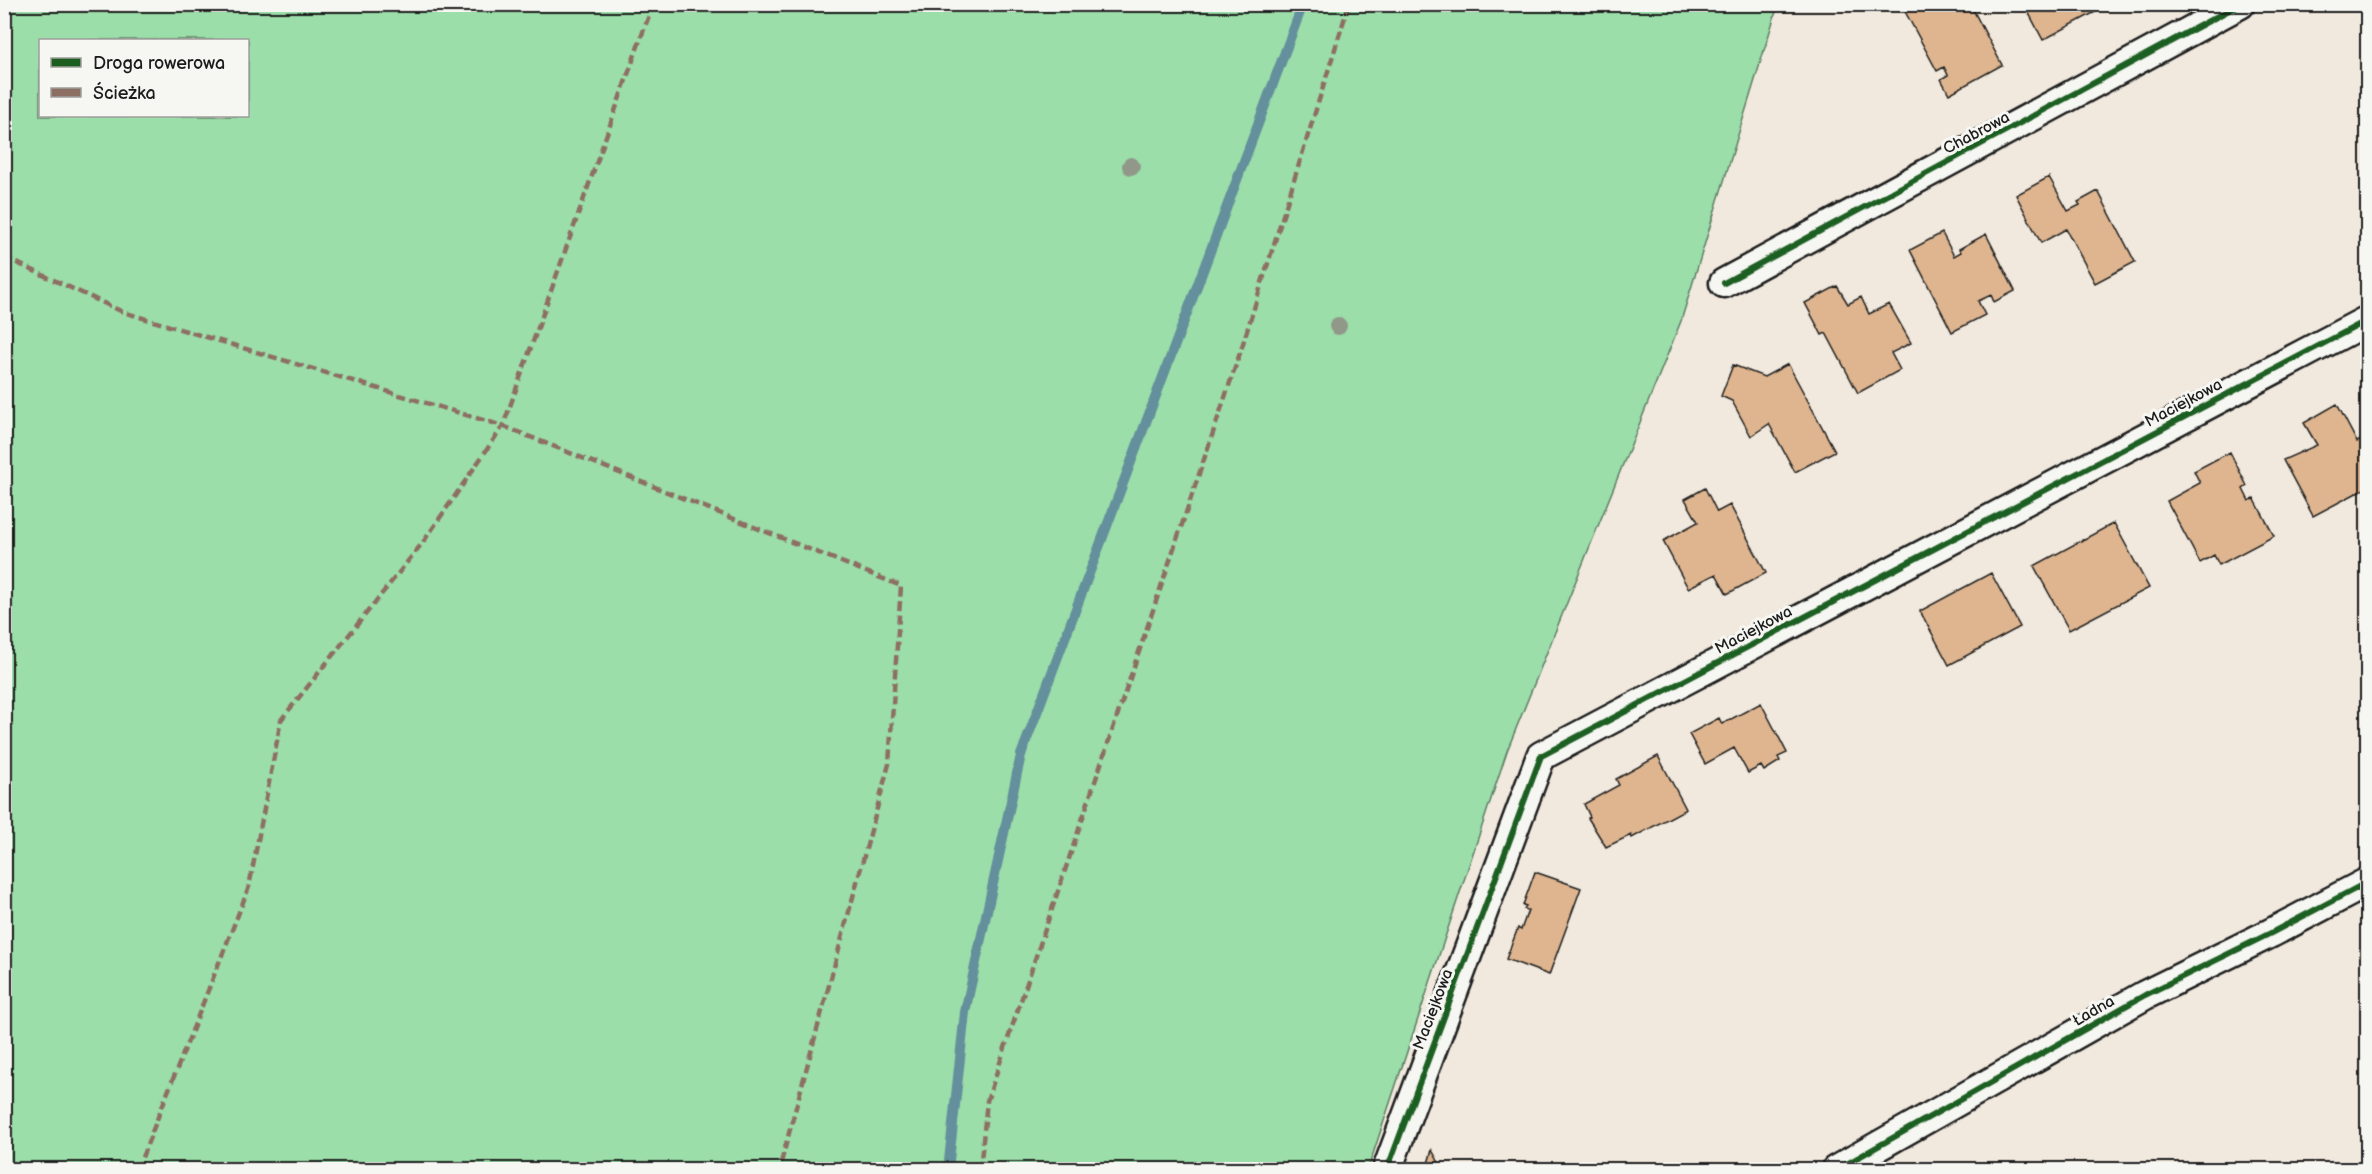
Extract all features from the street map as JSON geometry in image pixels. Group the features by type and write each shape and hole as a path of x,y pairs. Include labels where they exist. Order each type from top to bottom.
{"street":[{"name":"Chabrowa","path":"1724,283 2240,4"},
{"name":"Maciejkowa","path":"1387,1170 1541,756 2367,320"},
{"name":"Ładna","path":"1836,1170 2145,995 2271,933 2367,882"}],"green space":[{"path":"5,4 1778,5 1681,321 1507,751 1368,1169 5,1169"}],"building":[{"path":"1901,4 1970,4 2002,65 1949,94 1941,79 1948,75 1944,67 1937,71"},
{"path":"2024,4 2098,4 2101,9 2043,40"},
{"path":"2049,177 2068,211 2080,205 2078,202 2098,191 2135,262 2095,283 2066,229 2041,243 2016,195"},
{"path":"1942,233 1954,256 1961,252 1959,249 1986,234 2015,291 1994,302 1991,295 1978,301 1985,315 1952,332 1910,250"},
{"path":"1837,286 1848,304 1861,297 1869,314 1889,304 1911,343 1891,353 1900,370 1858,393 1826,333 1822,335 1805,303"},
{"path":"1788,364 1835,451 1795,472 1769,424 1751,436 1732,401 1721,396 1733,365 1764,377"},
{"path":"2337,404 2357,442 2368,437 2368,487 2313,516 2283,460 2317,445 2304,423"},
{"path":"2230,452 2247,486 2243,489 2249,501 2254,498 2274,536 2219,565 2214,555 2200,563 2167,501 2200,483 2194,471"},
{"path":"1705,488 1717,512 1730,505 1766,573 1727,594 1716,574 1688,588 1663,541 1698,522 1685,499"},
{"path":"2114,523 2149,588 2069,630 2034,566"},
{"path":"1991,573 2020,627 1949,665 1920,611"},
{"path":"1761,703 1787,753 1778,757 1780,761 1764,771 1761,766 1748,773 1734,748 1705,764 1689,734 1719,718 1722,724"},
{"path":"1658,756 1686,809 1632,838 1631,835 1606,847 1588,818 1590,817 1584,804 1619,785 1616,779"},
{"path":"1535,872 1581,888 1549,975 1506,959 1518,928 1521,930 1528,910 1524,909 1526,906 1523,905"},
{"path":"1432,1150 1443,1170 1426,1170"}],"waterway":[{"path":"948,1170 965,1012 1021,755 1303,4"}],"marked path":[{"path":"137,1170 249,887 281,720 424,541 503,426 653,4"},
{"path":"980,1170 987,1101 1240,353 1349,4"},
{"path":"4,257 123,312 503,426 901,586 889,764 779,1170"}],"cycle path":[{"path":"1724,283 2240,4"},
{"path":"1387,1170 1541,756 2368,320"},
{"path":"1836,1170 2145,995 2368,882"}]}
